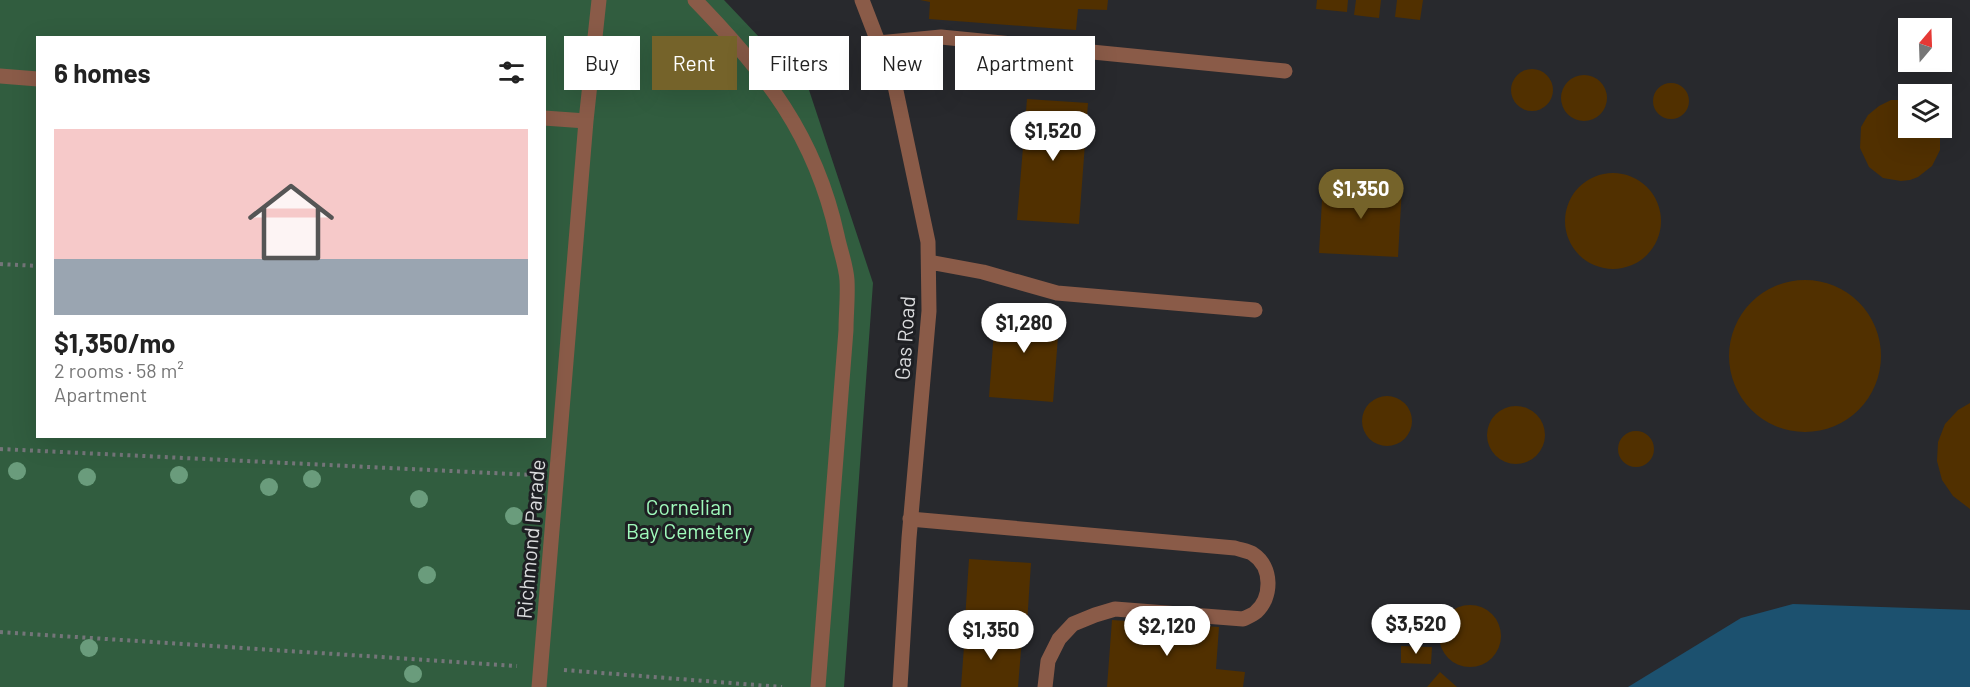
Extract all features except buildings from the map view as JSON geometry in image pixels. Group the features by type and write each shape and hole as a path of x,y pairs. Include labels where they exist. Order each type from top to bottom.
{"lane":[{"name":"Richmond Parade","path":"539,687 586,121 599,0"},
{"path":"695,0 733,39 780,98 809,148 832,212 847,278 846,330 818,687"},
{"name":"Gas Road","path":"862,0 875,36"},
{"path":"943,37 1285,70"},
{"path":"0,76 36,78"},
{"name":"Gas Road","path":"897,90 928,242 929,262 929,311 910,519 900,687"},
{"path":"546,118 586,121"},
{"path":"929,262 983,272 1057,292 1255,310"},
{"path":"910,519 1235,548 1254,554 1263,565 1268,576 1268,588 1264,601 1255,613 1243,619 1115,609 1073,624 1059,639 1048,661 1045,687"}],"path":[{"path":"0,264 36,266"},
{"path":"0,449 556,476"},
{"path":"0,632 540,668 782,687"}],"green space":[{"name":"Cornelian Bay Cemetery","path":"0,0 724,0 758,36 749,36 749,90 809,90 873,283 844,687 0,687"}],"water":[{"path":"1793,604 1970,610 1970,687 1628,687 1741,618"}]}
